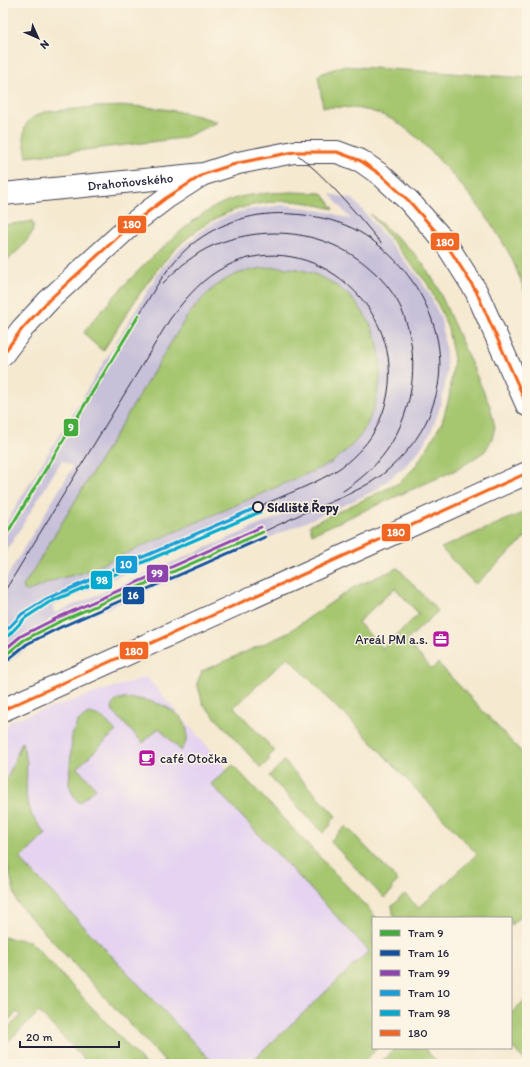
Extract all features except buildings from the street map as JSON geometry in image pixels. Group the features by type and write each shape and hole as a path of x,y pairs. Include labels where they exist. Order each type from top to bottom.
{"street":[{"name":"Drahoňovského","path":"3,194 204,174 238,163 294,152 337,152 361,162 381,175 409,201 445,242 476,291 527,406"},
{"path":"3,354 22,329 49,300 127,230 166,198 204,174"},
{"path":"3,710 527,473"}],"shaded area":[{"path":"330,194 353,199 421,280 441,319 447,372 444,390 439,411 431,432 419,451 404,467 376,490 63,628 30,646 3,665 3,583 73,467 62,460 3,557 3,527 161,269 174,254 205,228 225,217 246,210 283,205 332,213 351,220","holes":["366,315 375,335 380,352 382,371 376,403 362,434 331,463 82,573 58,579 27,592","298,501 301,507 55,613 52,606 270,509"]},
{"path":"146,677 368,928 372,959 338,1064 180,1064 40,914 3,823 3,731 12,720"}],"green space":[{"path":"342,66 527,78 527,296 509,254 499,236 475,201 438,159 417,138 395,121 371,111 357,108 323,107 318,75"},
{"path":"132,106 175,111 218,122 183,138 27,157 24,142 24,130 30,120 44,112 95,107"},
{"path":"291,192 322,193 334,209 296,201 283,201 253,205 226,213 203,226 182,242 164,262 132,305 103,351 89,339 84,332 145,264 198,217 224,202 240,197"},
{"path":"370,214 409,248 421,261 436,284 490,406 495,427 492,439 485,451 458,469 312,534 310,525 399,483 414,468 428,447 442,422 449,398 454,359 448,329 442,313 427,283"},
{"path":"32,222 32,233 24,245 3,265 3,225"},
{"path":"276,267 298,269 318,276 336,286 351,298 364,314 373,331 379,350 381,370 374,407 365,428 359,437 348,449 331,463 82,573 58,579 26,592 23,587 186,318 214,287 224,280 246,271"},
{"path":"527,511 527,536 477,583 474,583 441,548"},
{"path":"398,568 438,611 406,641 432,669 438,663 527,758 527,910 512,924 512,917 394,917 392,906 405,894 419,908 477,854 346,715 341,712 288,657 234,707 275,751 268,757 270,759 261,768 203,704 197,683 202,671 284,635 354,587","holes":["395,588 419,614 382,648 358,622"]},
{"path":"118,699 145,700 171,709 178,715 187,728 186,743 181,751 159,728 143,743 113,712 112,705"},
{"path":"90,713 102,717 116,731 77,768 96,788 79,803 73,795 69,784 72,735 78,721"},
{"path":"22,742 27,762 26,796 32,816 46,834 20,859 214,1064 167,1064 17,903 3,847 3,788"},
{"path":"284,761 336,816 330,823 331,825 323,833 269,776"},
{"path":"233,765 376,917 372,917 372,1049 377,1049 361,1064 249,1064 369,951 211,784"},
{"path":"346,826 398,881 391,888 393,890 384,898 330,841"},
{"path":"3,937 30,941 145,1064 89,1064 39,1012 3,1046 3,1033 21,1016 17,1012 10,1019 3,1012"},
{"path":"527,998 527,1063 512,1047 512,1012"},
{"path":"395,1049 425,1049 439,1064 379,1064"}],"tram line":[{"path":"294,152 318,173 351,207 381,243"},
{"path":"139,315 168,269 183,252 202,237 214,230 226,224 251,216 265,214 292,214 332,221 354,229 376,243 395,261 412,281 425,304 435,328 439,354 439,380 430,414 416,440 382,475 362,488 308,512"},
{"path":"163,283 187,261 214,245 235,238 256,234 277,233 298,235 339,247 357,258 386,284 401,308 411,344 413,362 409,399 404,417 387,450 367,473 343,491"},
{"path":"3,594 170,319 180,306 197,288 216,272 249,258 283,256 314,264 343,280 366,304 382,333 389,367 386,402 380,420 371,437 363,447 340,468 322,479 258,507"},
{"name":"9","path":"3,540 139,315"},
{"name":"10","path":"3,634 22,614 46,599 258,507"},
{"path":"263,532 312,509"},
{"name":"98","path":"7,637 25,618 48,603 260,512"},
{"name":"99","path":"3,651 21,636 57,618 261,527"},
{"name":"9","path":"3,657 24,640 59,622 263,532"},
{"name":"16","path":"6,661 27,644 61,627 265,537"}],"transit line":[{"name":"180","path":"3,354 22,329 49,300 132,224 166,198 204,174 238,163 294,152 337,152 361,161 381,175 409,201 445,242 476,291 527,405"},
{"name":"180","path":"3,710 527,473"}],"place":[{"name":"Sídliště Řepy","path":"258,507"},
{"name":"Areál PM a.s.","path":"441,639"},
{"name":"café Otočka","path":"147,758"}]}
